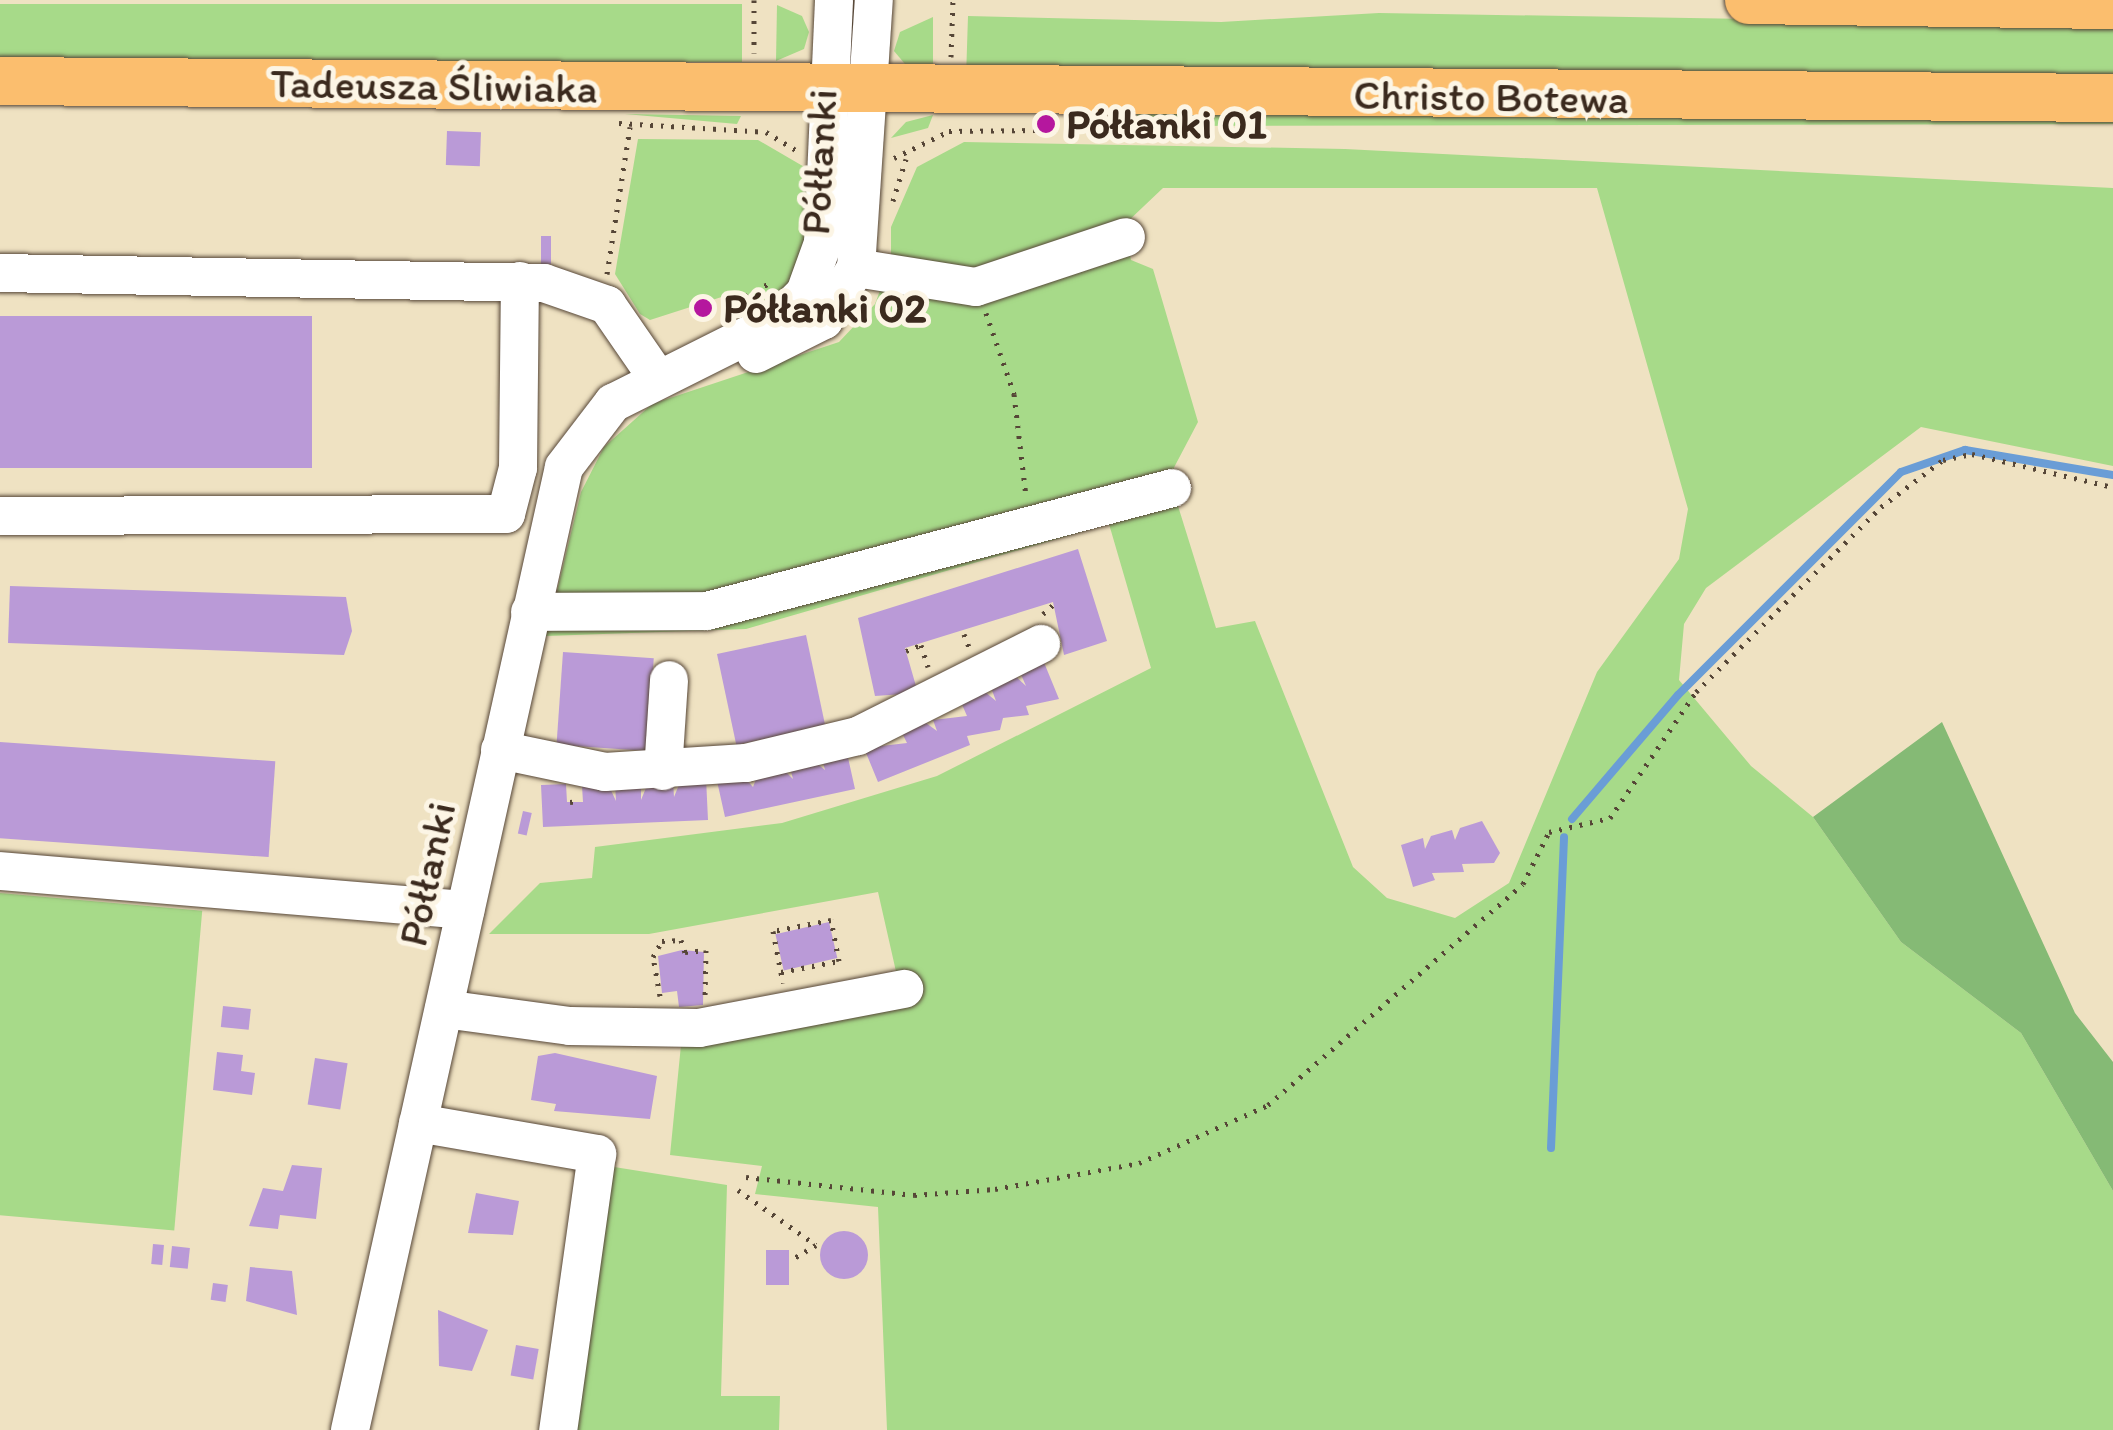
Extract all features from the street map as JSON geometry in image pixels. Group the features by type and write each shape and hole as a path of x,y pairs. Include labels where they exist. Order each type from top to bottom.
{"main road":[{"path":"1749,0 2094,3"},
{"name":"Tadeusza Śliwiaka","path":"0,82 848,90"},
{"name":"Christo Botewa","path":"848,90 2113,98"}],"street":[{"name":"Półłanki","path":"656,376 808,332 836,308 856,268 848,90 834,0"},
{"name":"Półłanki","path":"350,1430 530,612 573,449 597,417 656,376 777,321 806,293 823,243 848,90 874,0"},
{"path":"856,268 976,287 1126,236"},
{"path":"0,273 520,282 601,301 656,376"},
{"path":"0,516 506,514 518,468 520,282"},
{"path":"530,612 708,611 1036,520 1172,488"},
{"path":"500,750 605,772 663,771 858,736 1040,644"},
{"path":"663,771 668,680"},
{"path":"0,871 465,910"},
{"path":"444,1009 674,1009 790,1015 904,990"},
{"path":"418,1123 597,1154 558,1430"}],"path":[{"path":"754,0 754,62"},
{"path":"950,78 952,0"},
{"path":"608,272 630,127 766,132 811,157"},
{"path":"886,158 906,158 949,131 1199,128"},
{"path":"892,204 906,158"},
{"path":"976,287 1014,394 1020,482 1036,520"},
{"path":"746,1177 914,1196 994,1189 1139,1164 1268,1105 1524,884 1550,832 1610,818 1696,692 1881,507 1943,460 1972,454 2113,486"},
{"path":"906,651 921,645 930,674"},
{"path":"570,802 580,801"},
{"path":"782,972 839,961 831,920 773,931 790,1015"},
{"path":"680,940 685,952 706,950 706,1007 674,1009 652,957 662,941 680,940"},
{"path":"738,1190 816,1245 793,1259"}],"green space":[{"path":"0,4 742,4 742,62 0,62"},
{"path":"777,5 802,16 809,32 804,49 776,61"},
{"path":"1379,13 2113,25 2113,85 966,78 968,16 1221,22"},
{"path":"933,17 933,77 910,70 894,51 900,32"},
{"path":"1136,112 2113,112 2113,124 1140,126"},
{"path":"625,114 741,116 737,124"},
{"path":"933,115 928,128 891,138 906,122"},
{"path":"638,139 758,140 813,172 802,269 780,293 740,310 734,293 650,320 640,314 615,274"},
{"path":"964,142 1345,149 2113,188 2113,466 1921,427 1706,588 1684,624 1679,680 1751,766 1813,817 1901,942 2021,1033 2113,1191 2113,1430 887,1430 878,1207 755,1194 762,1166 670,1155 682,1035 902,998 878,892 649,934 489,934 540,883 592,878 595,847 782,823 937,776 1151,668 1109,524 746,629 546,636 581,492 604,447 652,404 839,342 875,304 891,261 891,227 917,167","holes":["1163,188 1597,188 1688,509 1679,559 1597,672 1509,883 1455,918 1387,898 1353,867 1255,621 1216,628 1169,477 1198,422 1153,269 1131,260 1124,225"]},
{"path":"1942,722 2075,1013 2113,1062 2113,1191 2021,1033 1901,942 1813,817"},
{"path":"0,893 202,911 174,1230 0,1215"},
{"path":"608,1166 727,1185 721,1396 780,1396 779,1430 566,1430"}],"building":[{"path":"447,131 481,132 480,166 446,165"},
{"path":"541,236 551,236 551,264 541,264"},
{"path":"0,316 312,316 312,468 0,468"},
{"path":"1078,549 1107,641 1064,655 1053,602 905,648 918,693 875,696 858,618"},
{"path":"10,586 346,597 352,631 344,655 8,643"},
{"path":"806,635 825,726 736,745 717,654"},
{"path":"563,652 654,658 647,751 557,745"},
{"path":"1043,660 1059,699 1026,706 1029,715 1003,718 1000,730 967,736 970,745 878,782 864,748 907,743 902,733 926,723 937,731 933,720 967,716 960,700 984,691 996,701 990,685 1014,675 1026,686 1019,670"},
{"path":"0,742 275,761 269,857 0,838"},
{"path":"847,753 855,789 725,817 717,781 743,776 753,787 758,774 783,769 793,779 790,768 815,762 825,770 822,759"},
{"path":"706,778 708,820 543,827 541,785 566,784 567,802 583,802 582,786 608,784 616,801 615,784 641,783 641,800 648,783 673,781 674,797 681,780"},
{"path":"523,811 532,813 527,835 518,833"},
{"path":"1482,821 1500,853 1494,863 1462,864 1464,872 1432,873 1435,880 1413,887 1401,845 1423,838 1425,849 1431,836 1452,830 1455,840 1460,828"},
{"path":"829,922 837,958 784,970 775,934"},
{"path":"682,950 704,952 703,1005 679,1007 677,991 662,993 658,956"},
{"path":"223,1006 251,1009 249,1030 221,1027"},
{"path":"217,1052 243,1055 241,1071 255,1073 252,1095 213,1090"},
{"path":"555,1053 657,1076 650,1119 554,1111 556,1104 531,1100 538,1056"},
{"path":"315,1058 348,1063 340,1110 308,1104"},
{"path":"292,1165 322,1168 316,1219 280,1215 278,1229 249,1226 263,1188 283,1191"},
{"path":"476,1193 519,1201 513,1235 468,1233"},
{"path":"844,1231 861,1238 868,1255 861,1272 844,1279 827,1272 820,1255 827,1238"},
{"path":"153,1244 164,1245 162,1265 151,1264"},
{"path":"172,1246 190,1248 188,1269 170,1267"},
{"path":"766,1250 789,1250 789,1285 766,1285"},
{"path":"250,1267 292,1271 297,1315 246,1301"},
{"path":"213,1283 228,1285 225,1302 211,1300"},
{"path":"438,1310 488,1330 472,1371 439,1366"},
{"path":"516,1345 539,1349 533,1380 511,1376"}],"waterway":[{"path":"1572,819 1678,695 1901,472 1965,450 2113,475"},
{"path":"1551,1148 1564,837"}],"place":[{"name":"Półłanki 01","path":"1046,124"},
{"name":"Półłanki 02","path":"703,308"}]}
